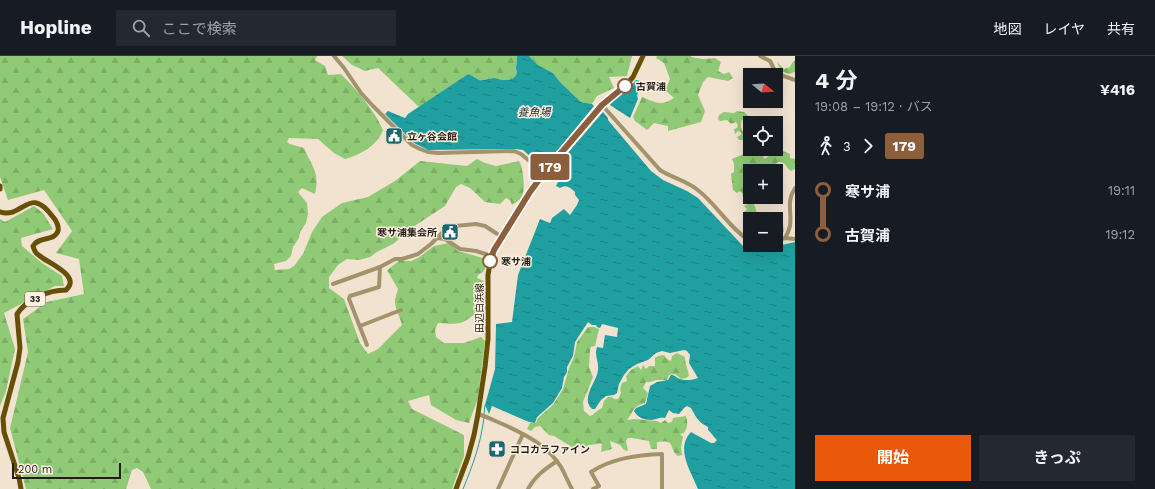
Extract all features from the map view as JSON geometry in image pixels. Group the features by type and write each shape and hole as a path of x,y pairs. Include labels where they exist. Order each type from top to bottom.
{"main road":[{"name":"田辺白浜線","path":"456,489 468,457 480,415 488,339 488,287 492,256 530,192 544,173 602,105 625,86 633,77 643,56"},
{"name":"33","path":"0,212 12,212 32,202 41,203 55,218 58,224 58,229 57,233 50,238 39,240 34,243 33,246 38,255 61,268 65,272 70,282 70,287 66,290 58,290 41,296 21,308 16,314 20,348 18,362 1,429 19,478 21,489"}],"street":[{"path":"334,56 344,68 361,94 412,145 424,151 438,153 514,151 521,154 544,173"},
{"path":"760,56 770,61 776,73 795,80"},
{"path":"602,105 660,170 668,176 697,189 743,235"},
{"path":"795,188 790,196 790,227 785,238 795,239"},
{"path":"332,284 380,267 395,259 402,259 418,254 432,244 444,231 455,226 476,224 485,226 502,237"},
{"path":"437,238 445,239 460,249 476,251 492,256"},
{"path":"367,344 349,299 350,296 379,287 380,267"},
{"path":"360,326 401,310"},
{"path":"480,415 523,434 541,444 557,461 572,489"},
{"path":"498,489 523,434"},
{"path":"592,489 599,486 591,472 597,468 617,460 638,455 662,454 662,489"},
{"path":"528,489 541,472 557,461"}],"green space":[{"path":"0,56 317,56 315,60 325,66 328,75 341,74 365,100 383,130 381,135 368,149 345,159 334,153 318,139 289,138 287,142 290,144 304,148 317,180 315,194 302,188 298,192 307,203 308,214 306,223 293,247 291,256 286,261 274,264 275,270 289,269 294,266 303,254 312,232 322,217 342,203 368,197 395,181 420,161 467,166 477,159 496,166 519,161 523,172 524,190 520,199 514,204 512,205 510,200 506,198 500,204 485,202 470,188 461,184 456,187 445,206 416,225 393,244 370,257 359,260 347,259 338,265 329,277 329,288 344,299 360,343 368,354 378,349 402,325 395,302 398,289 387,270 399,261 411,261 418,258 434,246 449,243 458,251 488,260 484,271 478,275 477,278 484,281 484,298 482,308 462,322 453,324 438,323 435,330 436,337 444,343 464,343 481,337 485,341 478,398 469,423 456,420 431,405 429,395 408,401 412,409 464,435 464,456 452,489 151,489 143,472 137,468 132,470 126,489 26,489 10,428 28,352 23,319 47,302 84,294 79,259 56,253 72,231 44,190 8,200 0,177"},
{"path":"342,56 517,56 517,74 508,80 495,78 479,80 468,74 419,107 378,68 365,71 352,65"},
{"path":"529,56 632,56 627,76 609,77 614,88 597,96 592,104 581,102 560,82 553,73 538,65"},
{"path":"657,56 691,56 703,59 715,58 721,62 718,71 724,74 729,72 733,78 728,81 708,77 703,82 698,95 705,111 701,122 668,131 668,126 654,123 647,130 635,121 633,117 642,97 658,103 669,101 674,98 665,90 670,79 664,63 656,58"},
{"path":"795,60 795,72 789,74 783,72 783,68 790,67"},
{"path":"777,62 783,68 780,68"},
{"path":"737,111 744,112 749,116 743,116 741,124 743,140 739,140 737,137 741,135 741,132 738,131 735,134 734,129 737,128 738,125 736,122 731,124 727,120 720,121 718,119 719,115 724,112 734,113"},
{"path":"783,151 790,154 790,158 795,159 795,169 791,171 784,164 778,162 776,164 743,164 743,194 740,191 737,193 733,190 731,174 734,172 734,163 732,159 743,154 743,156 764,156 765,159 768,156 783,156"},
{"path":"754,204 757,212 744,212 747,209 744,206"},
{"path":"34,206 43,213 53,229 21,238 22,246 42,263 62,276 64,286 55,286 4,313 15,349 6,391 0,406 0,219 5,222"},
{"path":"588,327 599,329 595,346 591,347 590,350 589,367 593,377 583,402 584,411 590,416 602,408 604,401 608,397 618,399 621,393 620,389 622,383 627,381 626,376 631,370 638,366 641,370 643,365 646,369 649,366 655,366 655,358 658,356 664,355 671,361 672,356 677,353 685,357 689,376 681,379 675,374 669,375 667,380 646,382 643,388 648,393 645,403 635,408 627,420 634,419 657,421 661,423 665,420 668,423 672,422 673,418 686,416 686,428 684,433 680,434 683,437 681,447 682,455 678,456 670,443 663,441 657,442 657,449 651,449 649,441 628,438 626,441 627,451 620,445 610,441 612,449 601,452 602,444 589,445 587,448 572,447 554,436 549,435 540,426 535,427 531,431 527,429 530,423 536,423 538,418 553,405 563,389 574,357 577,342"}],"water":[{"name":"養魚場","path":"517,56 529,56 538,65 553,73 560,82 581,102 592,104 594,106 543,168 523,150 428,150 414,143 385,114 388,111 405,118 408,114 468,74 479,80 495,78 502,80 510,79 517,74"},
{"path":"636,80 644,82 637,95 638,99 630,118 610,105 611,100 624,93"},
{"path":"603,112 651,171 663,180 698,198 743,246 743,252 783,252 783,245 795,242 795,489 698,489 688,468 684,453 684,446 686,439 691,432 711,443 714,443 717,440 708,430 708,427 699,421 691,408 687,406 679,414 673,413 669,410 665,418 653,420 643,419 635,413 634,411 636,408 646,404 650,386 657,382 668,380 671,375 684,380 698,378 689,363 690,355 687,351 684,350 670,353 662,351 656,353 648,360 637,364 629,369 624,375 619,384 617,393 606,396 601,400 595,409 592,409 589,405 588,395 598,370 596,353 597,347 603,348 605,335 617,337 618,328 602,324 600,328 588,322 575,342 573,356 567,367 562,388 553,403 537,417 535,423 529,422 492,406 489,414 485,405 495,369 496,324 512,322 518,275 540,219 550,223 552,218 564,209 570,215 579,200 575,195 575,192 570,187 564,186 560,188 556,186 558,182 551,175 560,162"}],"waterway":[{"path":"484,414 485,405"},
{"path":"463,489 476,454 484,417"}],"bus line":[{"name":"179","path":"490,261 494,250 530,192 544,173 602,105 625,86"}],"place":[{"name":"古賀浦","path":"625,86"},
{"name":"立ヶ谷会館","path":"394,136"},
{"name":"寒サ浦集会所","path":"450,232"},
{"name":"寒サ浦","path":"490,261"},
{"name":"ココカラファイン","path":"497,449"}]}
